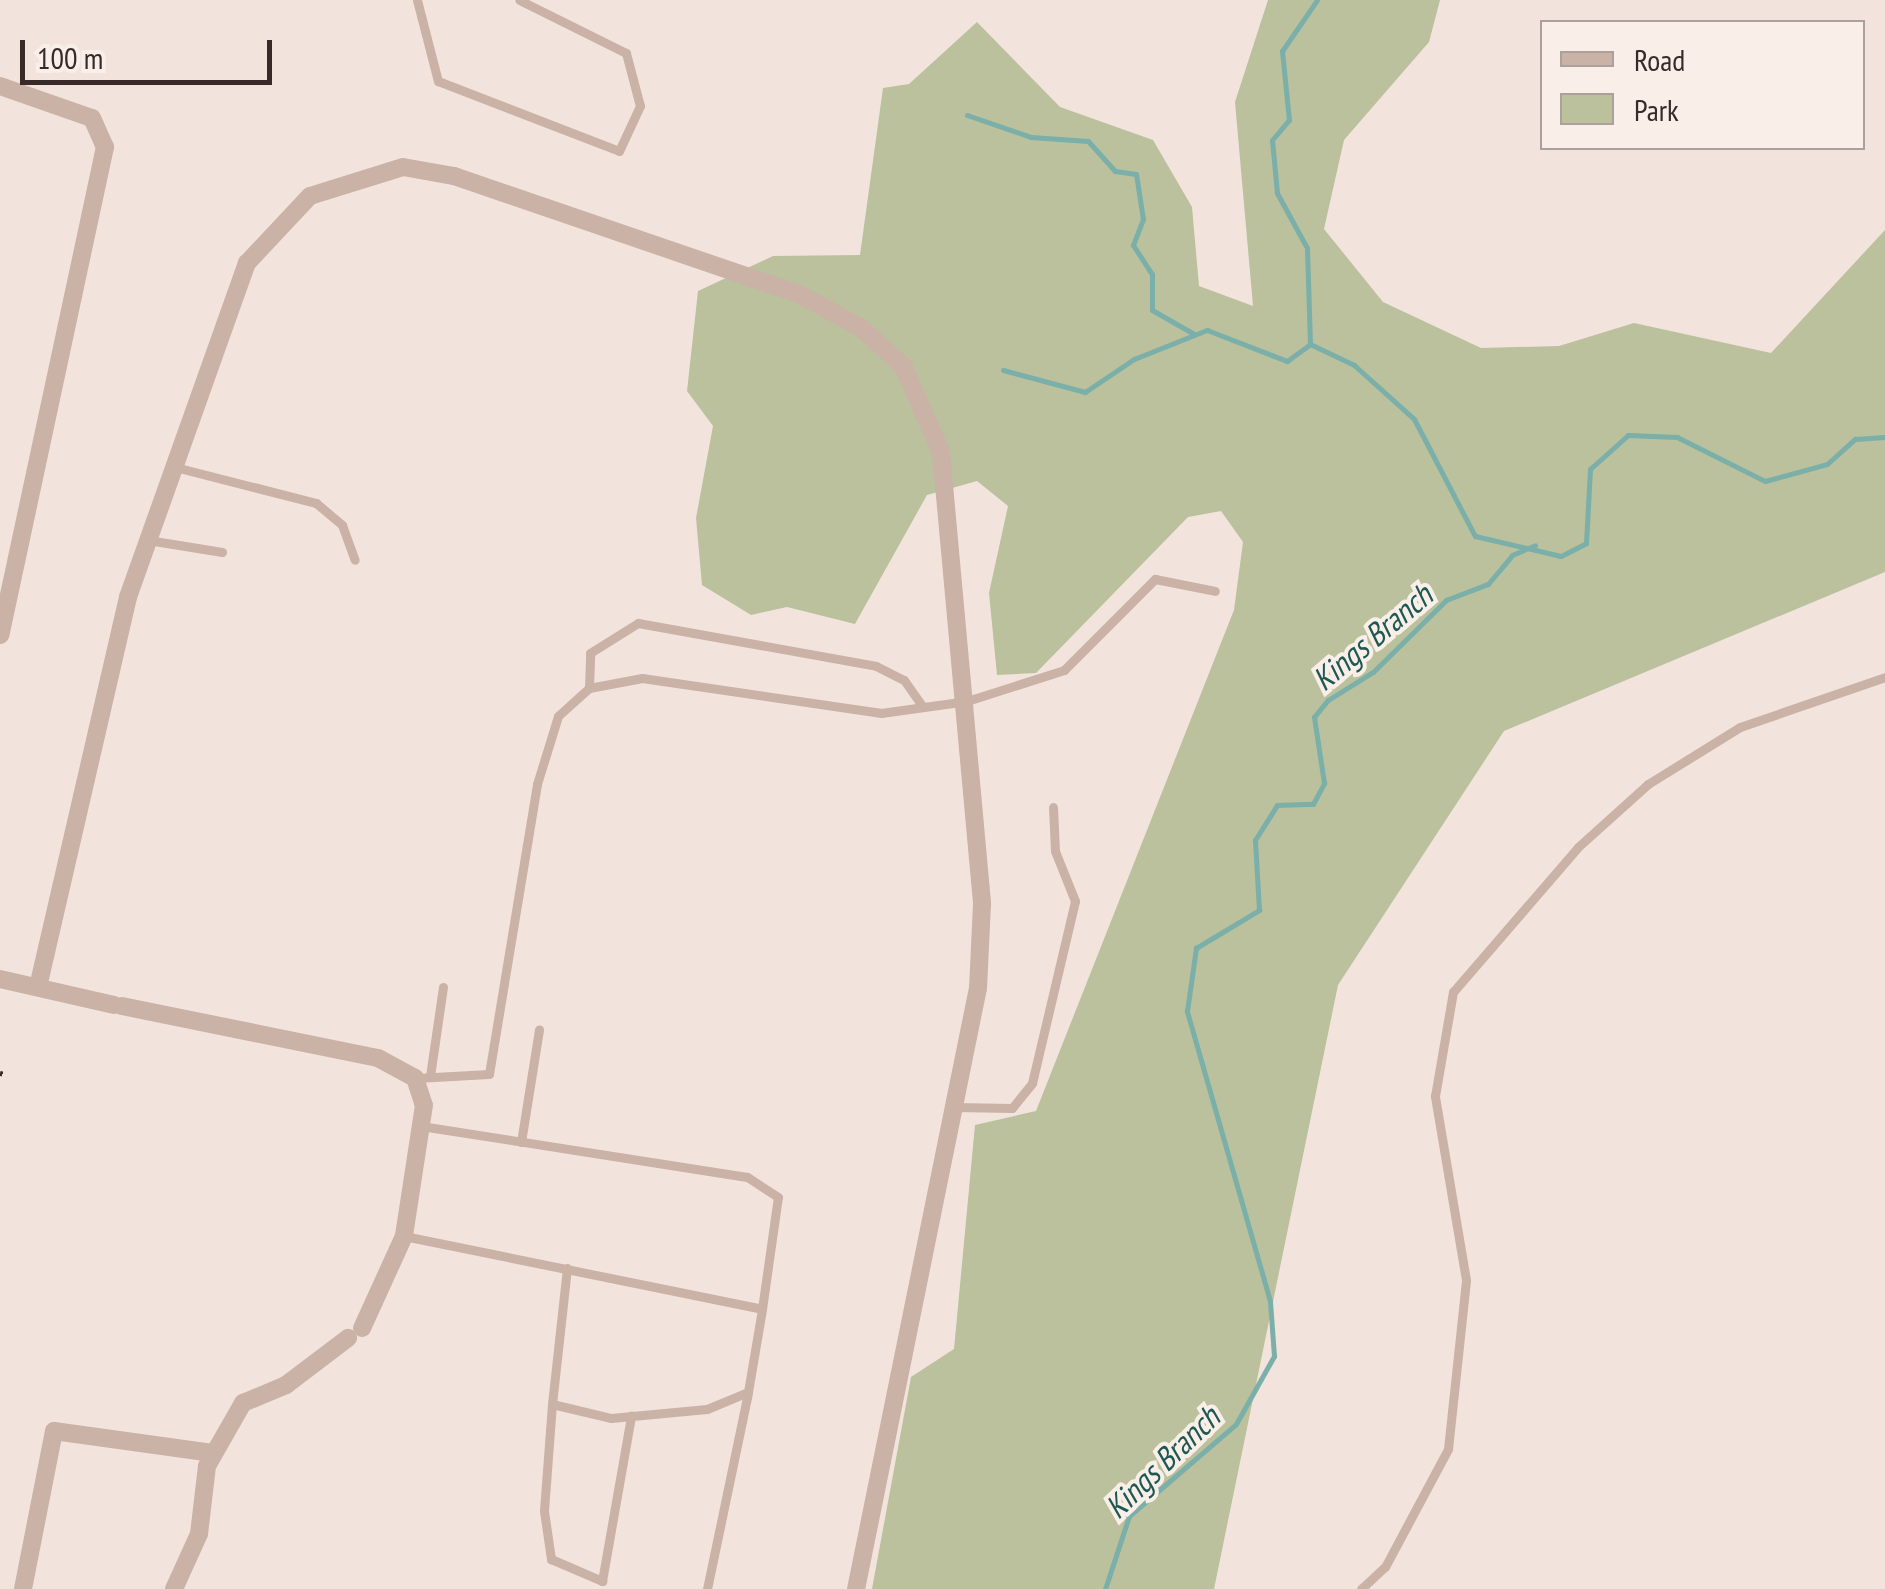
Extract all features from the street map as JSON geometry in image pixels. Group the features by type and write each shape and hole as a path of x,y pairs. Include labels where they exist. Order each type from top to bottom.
{"street":[{"path":"0,86 92,118 105,146 0,635"},
{"path":"38,988 148,540 247,264 276,228 344,182 402,167 454,176 798,294 862,328 903,366 926,406 954,512 982,904 978,988 856,1589"},
{"path":"0,980 378,1058 422,1077 422,1126 404,1236 355,1333 286,1385 243,1403 212,1453 198,1534 174,1589"},
{"path":"23,1589 54,1431 212,1453"}],"lane":[{"path":"417,0 438,81 619,151 640,106 626,53 519,0"},
{"path":"175,467 264,482 316,503 342,525 356,560"},
{"path":"148,540 222,552"},
{"path":"443,987 422,1077 489,1074 536,784 558,716 589,688 642,678 851,710 967,701 1064,670 1155,580 1215,591"},
{"path":"589,688 590,653 638,623 876,666 904,680 923,707"},
{"path":"1361,1589 1385,1567 1448,1449 1466,1280 1434,1096 1453,992 1578,847 1648,784 1740,727 1885,677"},
{"path":"954,1107 1012,1108 1032,1084 1075,901 1054,851 1053,806"},
{"path":"521,1142 539,1029"},
{"path":"422,1126 747,1178 778,1197 748,1392 708,1589"},
{"path":"404,1236 762,1308"},
{"path":"567,1268 544,1511 551,1559 602,1580 613,1589"},
{"path":"552,1404 631,1416 707,1408 748,1392"},
{"path":"602,1580 631,1416"}],"green space":[{"path":"1268,0 1440,0 1429,42 1344,140 1324,229 1383,302 1481,348 1559,346 1634,323 1771,353 1885,230 1885,572 1504,731 1338,985 1214,1589 872,1589 911,1377 954,1349 975,1125 1036,1111 1234,610 1243,542 1221,511 1188,517 1036,673 997,675 989,593 1008,506 977,481 927,495 855,624 787,607 751,615 702,585 696,518 713,426 687,391 698,291 773,256 860,255 883,88 909,84 977,22 1060,107 1153,140 1192,207 1199,286 1253,306 1235,102"}],"waterway":[{"path":"1003,370 1085,392 1134,359 1207,330 1287,361 1310,344 1307,248 1277,193 1272,140 1289,120 1282,51 1317,0"},
{"path":"967,115 1031,137 1088,141 1115,171 1136,174 1143,219 1133,245 1152,274 1152,310 1194,334"},
{"name":"Kings Branch","path":"1310,344 1354,365 1414,419 1475,536 1561,556 1586,543 1590,469 1628,435 1677,437 1765,481 1827,464 1855,439 1885,437"},
{"name":"Kings Branch","path":"1105,1589 1129,1516 1236,1424 1274,1356 1270,1301 1187,1011 1196,948 1259,910 1255,840 1277,805 1313,804 1324,783 1314,717 1328,700 1373,672 1446,600 1488,584 1512,555 1535,545"}],"railway":[{"path":"0,1073 10,1075"}]}
